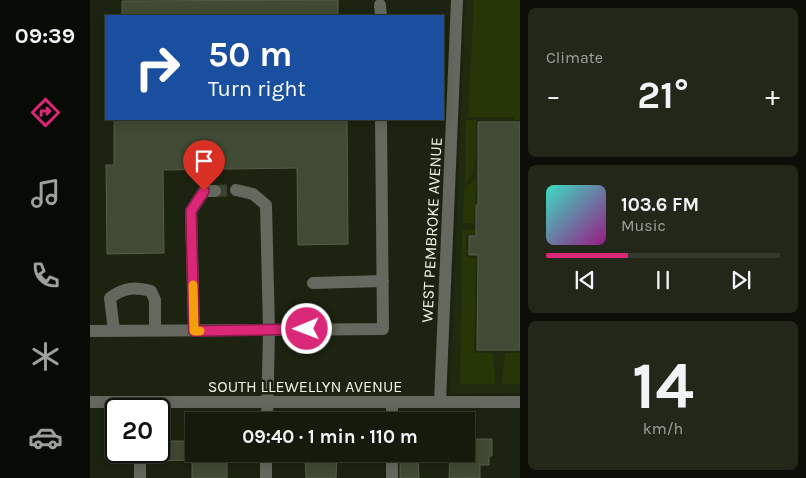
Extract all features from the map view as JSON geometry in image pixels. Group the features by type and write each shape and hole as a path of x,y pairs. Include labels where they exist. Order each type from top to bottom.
{"street":[{"name":"WEST PEMBROKE AVENUE","path":"440,402 457,0"},
{"path":"90,332 383,329 382,120"},
{"path":"236,190 253,194 266,205 269,330 266,412"},
{"path":"194,331 191,211 204,191 215,191"},
{"path":"313,283 383,281"},
{"path":"114,331 110,298 120,290 137,287 151,291 155,300 155,331"},
{"name":"SOUTH LLEWELLYN AVENUE","path":"90,402 105,403"},
{"name":"SOUTH LLEWELLYN AVENUE","path":"170,404 267,402 520,402"},
{"path":"392,403 392,412"},
{"path":"266,462 266,478"},
{"path":"392,462 392,478"},
{"path":"140,463 140,478"}],"shaded area":[{"path":"465,0 520,0 520,393 450,394"},
{"path":"474,0 520,0 520,120 514,120 513,117 468,117"},
{"path":"466,120 476,120 476,146 473,171 465,185"},
{"path":"476,177 474,223 463,223 464,189"},
{"path":"462,230 494,230 494,234 466,234 466,257 476,258 474,353 493,353 495,384 460,384"},
{"path":"505,353 520,353 520,384 502,384"}],"building":[{"path":"338,0 338,15 122,15 122,1"},
{"path":"114,120 347,120 348,244 298,245 297,168 163,170 164,253 107,254 106,165 114,165"},
{"path":"478,122 520,122 520,350 477,350 478,255 469,255 469,236 476,236"},
{"path":"475,439 492,439 492,456 489,456 489,465 480,465 480,478 449,478 450,462 475,462"},
{"path":"170,441 185,441 185,460 170,461"},
{"path":"192,462 227,462 227,478 192,478"},
{"path":"305,462 337,462 336,478 306,478"},
{"path":"400,462 418,462 419,478 400,478"}],"tunnel":[{"path":"215,191 236,190"}],"slow traffic":[{"path":"193,285 194,331 200,331"}],"route":[{"path":"204,191 191,211 194,331 307,329"}]}
